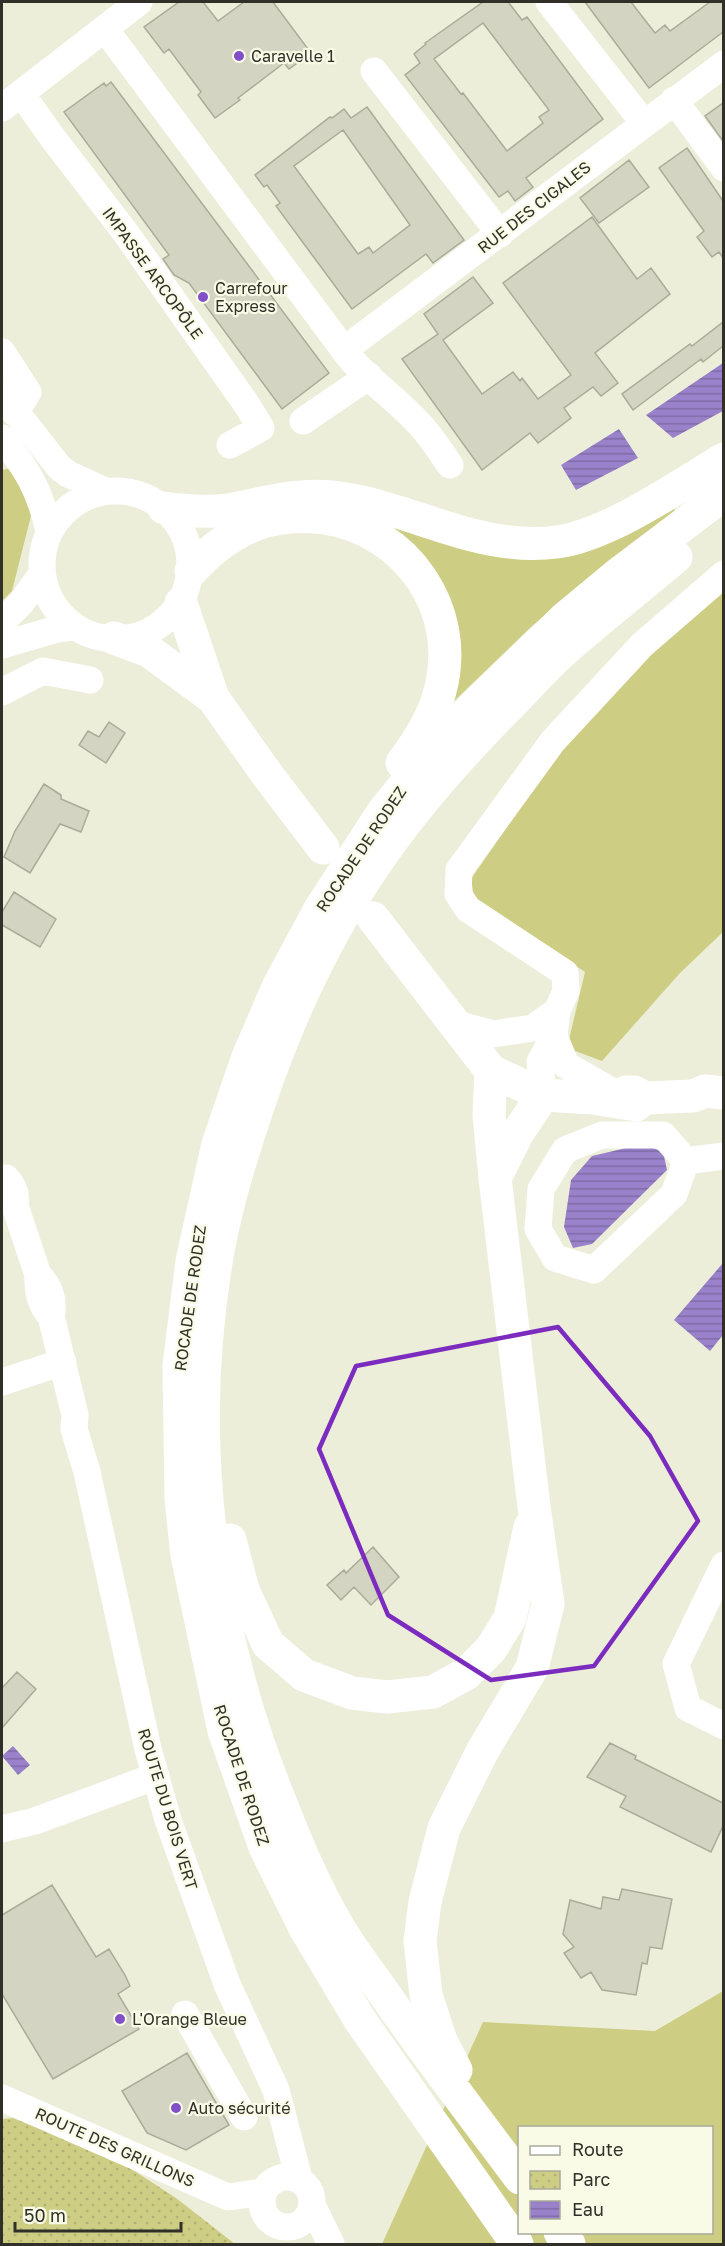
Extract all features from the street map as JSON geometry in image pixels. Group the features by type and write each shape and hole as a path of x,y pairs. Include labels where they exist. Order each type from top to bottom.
{"main road":[{"path":"164,508 212,511 308,496 330,496 375,506 492,539 530,544 559,542 608,526 723,459"},
{"name":"ROCADE DE RODEZ","path":"518,2177 414,2036 339,1928 300,1852 269,1774 229,1648 214,1563 204,1480 203,1414 209,1310 218,1246 244,1147 275,1057 297,1006 322,912 383,812 434,749 514,666 564,619 723,494"},
{"path":"191,571 221,542 251,526 288,517 333,519 361,528 387,543 412,564 428,587 438,609 444,632 444,670 440,694 404,760 364,844 322,912"},
{"name":"ROCADE DE RODEZ","path":"364,844 416,810 470,745 561,654 675,558 723,522"},
{"path":"181,603 213,698 323,848"},
{"path":"114,638 149,651 213,698"},
{"name":"ROCADE DE RODEZ","path":"322,912 291,930 279,985 248,1057 218,1144 192,1261 179,1366 181,1499 187,1555 224,1731 265,1847 305,1928 360,2020 517,2244"},
{"path":"374,918 491,1071 543,1095 603,1095 634,1092 645,1098 713,1097"},
{"path":"275,1057 266,1114 242,1197 225,1280 216,1366 215,1424 232,1551 243,1590 268,1644 304,1675 352,1693 387,1697 433,1692 466,1674 491,1650 510,1618 534,1507"},
{"path":"491,1071 489,1115 495,1178 534,1507 549,1604 532,1668 483,1750 444,1828 425,1902 420,1941 426,1995 441,2041 464,2085 518,2163"},
{"path":"495,1178 517,1134 543,1095"}],"street":[{"path":"549,2 644,123"},
{"path":"10,102 105,29 130,4"},
{"path":"105,29 355,366 369,376 422,426 450,465"},
{"name":"RUE DES CIGALES","path":"344,350 723,64"},
{"path":"374,71 500,234"},
{"path":"674,100 723,168"},
{"name":"IMPASSE ARCOPÔLE","path":"10,102 28,103 125,232 247,405 261,428 231,445"},
{"path":"2,352 21,395 59,467 68,474 103,490 138,493 164,508 185,538 191,571 181,603 163,622 136,636 114,638 89,634 73,627 55,608 42,574 42,553 49,531 64,510 86,496 103,490"},
{"path":"303,422 369,376"},
{"path":"2,438 20,461 39,494 49,531"},
{"path":"2,622 21,603 42,574"},
{"path":"543,1095 540,1062 567,991 565,973 468,909 458,894 459,870 553,741 642,645 723,574"},
{"path":"2,645 57,629 73,627"},
{"path":"2,692 43,671 90,680"},
{"path":"453,1023 493,1034 555,1024"},
{"path":"555,1024 566,1065 603,1095"},
{"path":"602,1135 663,1135 686,1161 674,1194 594,1270 555,1258 538,1229 541,1189 565,1150 602,1135"},
{"path":"686,1161 723,1156"},
{"path":"2,1382 63,1362 51,1316 54,1306 46,1282 38,1275 15,1206 17,1198 4,1172"},
{"name":"ROUTE DU BOIS VERT","path":"63,1362 75,1415 80,1421 88,1458 87,1472 147,1749 168,1820 227,1984 276,2090 288,2134 278,2199"},
{"path":"723,1564 676,1664 688,1708 723,1726"},
{"path":"2,1828 35,1821 156,1776"},
{"path":"185,2014 244,2117"},
{"name":"ROUTE DES GRILLONS","path":"2,2098 228,2197 235,2209 252,2216 278,2199"},
{"path":"323,2244 306,2234 278,2199 311,2190 313,2207 331,2244"}],"highlighted area":[{"path":"558,1327 650,1436 698,1521 594,1666 491,1680 388,1615 319,1449 356,1366"}],"green space":[{"path":"12,468 34,504 12,591 2,601 2,470"},
{"path":"673,506 675,511 532,626 452,703 455,657 373,517 482,548"},
{"path":"723,586 723,932 680,973 602,1061 567,1048 585,972 474,897 471,879 557,755 635,668"},
{"path":"723,1991 723,2244 382,2244 483,2022 655,2031"},
{"path":"13,2118 116,2159 176,2198 235,2244 2,2244 2,2119"}],"water":[{"path":"723,363 723,411 673,438 646,415"},
{"path":"619,429 638,458 576,490 561,465"},
{"path":"643,1144 663,1152 667,1170 592,1244 573,1248 564,1227 571,1180 592,1156"},
{"path":"723,1263 723,1335 710,1351 674,1320"},
{"path":"13,1746 30,1765 18,1775 2,1756"}],"building":[{"name":"Caravelle 1","path":"179,2 203,2 218,21 244,2 273,2 311,53 289,69 284,63 215,118 198,95 201,92 169,49 164,53 144,27"},
{"path":"483,2 510,2 522,20 527,17 603,119 526,178 533,187 515,201 508,191 499,197 405,75 420,63 414,54 425,43","holes":["483,23 549,110 539,117 543,123 507,151 434,59"]},
{"path":"585,2 631,2 655,33 665,25 670,31 710,2 723,2 723,32 649,88"},
{"path":"111,82 329,373 282,409 189,283 174,275 163,259 169,255 64,112 104,83 106,86"},
{"path":"723,103 723,141 705,116"},
{"path":"367,107 464,240 433,263 426,254 352,309 276,206 280,203 267,185 264,187 255,175 330,117 332,118 344,109 351,118","holes":["343,130 410,225 373,253 369,247 358,254 294,166"]},
{"path":"687,148 723,201 723,258 719,252 712,257 697,237 704,231 659,168"},
{"path":"629,160 649,187 599,223 580,198"},
{"path":"592,217 637,279 651,268 670,294 595,353 618,383 601,396 593,387 564,408 571,418 538,443 530,433 482,470 402,359 438,334 424,314 473,277 493,303 443,340 482,394 513,372 520,381 522,378 538,399 571,375 503,283"},
{"path":"723,322 723,346 703,362 701,359 633,410 622,394"},
{"path":"109,722 125,733 106,763 79,745 88,731 99,737"},
{"path":"44,784 61,795 61,799 89,811 81,832 60,824 30,873 4,857 15,831"},
{"path":"14,892 56,919 40,947 2,925 2,912"},
{"path":"373,1547 399,1577 371,1605 354,1587 341,1600 327,1585 344,1570 346,1573"},
{"path":"17,1672 36,1689 2,1728 2,1688"},
{"path":"610,1743 636,1756 635,1759 723,1803 723,1826 711,1852 620,1807 626,1796 587,1777"},
{"path":"52,1885 96,1957 109,1949 125,1975 130,1986 118,1994 139,2029 53,2079 2,1994 2,1915"},
{"path":"622,1889 672,1899 662,1949 650,1947 647,1964 642,1963 636,1995 602,1990 591,1972 581,1978 564,1953 574,1947 563,1934 570,1900 601,1909 603,1897 619,1900"},
{"name":"Auto sécurité","path":"187,2053 229,2125 186,2150 147,2133 122,2091"}],"place":[{"name":"Caravelle 1","path":"239,56"},
{"name":"Carrefour Express","path":"203,297"},
{"name":"L'Orange Bleue","path":"120,2019"},
{"name":"Auto sécurité","path":"176,2108"}]}
